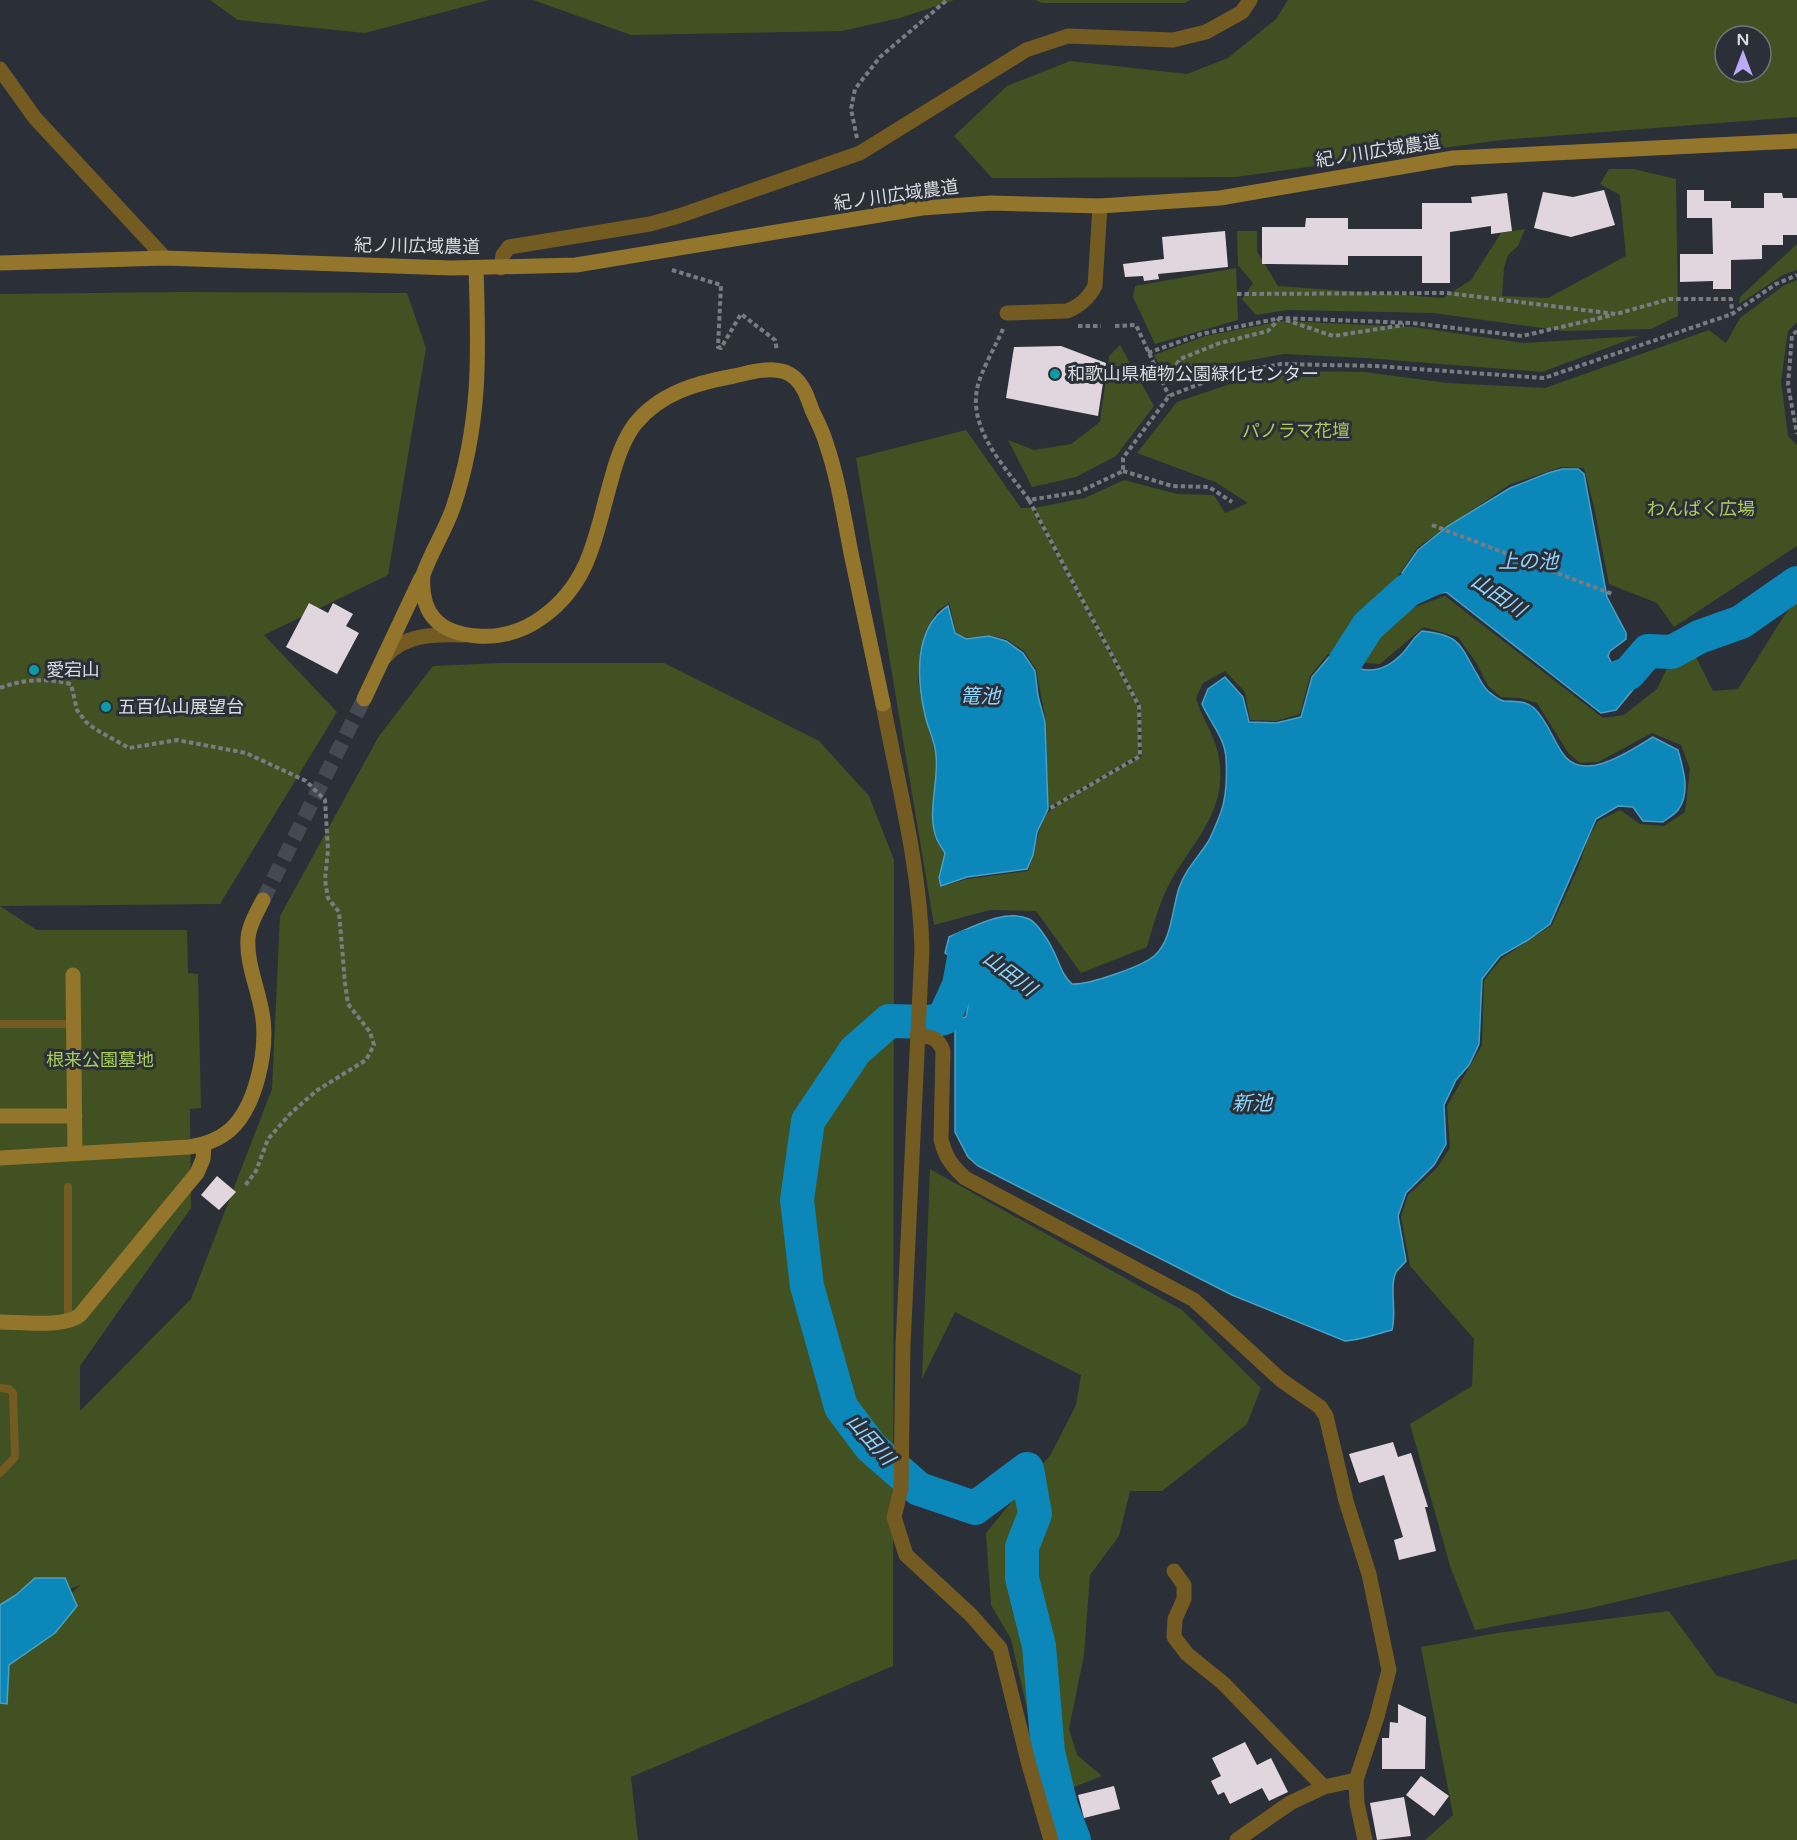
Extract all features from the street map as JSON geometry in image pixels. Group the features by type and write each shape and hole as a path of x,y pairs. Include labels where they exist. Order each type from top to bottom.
{"street":[{"path":"501,268 503,255 509,248 660,221 860,153 1026,50 1068,36 1173,40 1206,32 1242,12 1250,0"},
{"path":"0,69 35,118 165,258"},
{"name":"紀ノ川広域農道","path":"0,263 165,258 476,268 576,265 922,208 991,203 1100,206 1220,198 1453,158 1797,141"},
{"path":"1005,320 1067,311 1083,303 1090,295 1095,286 1100,206"},
{"path":"364,699 452,511 463,476 476,404 478,348 476,268"},
{"path":"383,659 399,643 437,635 495,636 523,630 551,611 572,591 587,564 618,456 626,438 646,412 661,400 691,385 762,370 778,370 795,378 802,386 826,443 841,501 883,704 914,870 921,928 903,1345 901,1489 894,1517 906,1555 971,1615 1000,1648 1029,1765 1052,1840"},
{"path":"423,575 424,598 435,622 452,633 467,635"},
{"path":"0,1158 180,1148 204,1145 229,1131 238,1122 251,1097 263,1053 264,1021 249,959 248,938 250,927 262,900"},
{"path":"73,975 75,1154"},
{"path":"917,1035 934,1037 940,1042 943,1051 941,1139 950,1164 965,1178 1194,1300 1281,1380 1320,1407 1326,1416 1346,1501 1370,1574 1389,1670 1377,1717 1356,1780 1357,1803 1365,1840"},
{"path":"0,1116 75,1116"},
{"path":"0,1322 74,1320 87,1308 197,1173 203,1160 204,1145"},
{"path":"1174,1571 1184,1585 1184,1599 1175,1619 1174,1637 1187,1654 1223,1683 1324,1787"},
{"path":"1237,1840 1290,1803 1324,1787 1356,1780"}],"lane":[{"path":"0,1024 74,1024"},
{"path":"68,1186 68,1321"},
{"path":"0,1388 9,1389 14,1393 15,1457 0,1473"}],"path":[{"path":"860,153 851,109 855,89 880,57 947,0"},
{"path":"672,270 721,285 718,347 721,348 741,314 775,340 777,351"},
{"path":"1123,471 1123,458 1169,396 1225,374 1281,364 1375,366 1544,378 1732,314 1776,284 1797,275"},
{"path":"1237,294 1447,292 1616,314"},
{"path":"1148,353 1202,334 1281,318 1412,323 1522,336 1670,299 1731,299 1732,314"},
{"path":"1225,374 1221,367 1182,367 1177,364 1180,359 1220,343 1268,331 1281,318"},
{"path":"1281,318 1333,336 1412,323"},
{"path":"1005,320 977,388 976,413 986,439 1029,500 1139,706 1140,756 1049,809"},
{"path":"1115,326 1136,325 1169,396"},
{"path":"1069,326 1101,326"},
{"path":"1797,331 1792,335 1788,385 1797,434"},
{"path":"1029,500 1079,492 1123,471 1172,486 1209,487 1232,502"},
{"path":"1432,525 1612,594"},
{"path":"0,688 19,681 51,679 71,684 77,710 86,722 129,748 177,740 246,753 306,781 325,800 328,850 325,880 328,898 339,912 348,1004 370,1032 374,1045 366,1060 316,1091 290,1114 268,1139 256,1171 244,1186"}],"green space":[{"path":"210,0 489,0 365,33 238,20"},
{"path":"533,0 954,0 900,18 842,31 631,35"},
{"path":"1035,0 1190,0 1185,3 1042,3"},
{"path":"1288,0 1797,0 1797,117 1501,140 1236,177 992,178 954,136 1007,86 1070,61 1187,74 1228,58 1276,19"},
{"path":"1609,169 1633,169 1676,179 1678,316 1651,329 1564,331 1433,313 1288,310 1256,315 1242,299 1253,283 1238,265 1237,231 1257,231 1257,251 1278,286 1443,298 1471,280 1501,233 1525,229 1518,246 1508,255 1504,268 1502,296 1548,298 1626,256 1620,195 1600,184"},
{"path":"1797,244 1797,270 1783,275 1739,304 1740,297"},
{"path":"1236,268 1238,320 1155,344 1133,297 1135,286"},
{"path":"1797,280 1797,322 1788,331 1781,381 1788,436 1797,445 1797,546 1674,627 1657,603 1609,584 1584,468 1561,467 1509,485 1418,547 1342,657 1328,654 1310,676 1300,714 1276,721 1250,720 1245,692 1225,671 1203,683 1196,698 1219,758 1218,798 1212,815 1164,895 1147,947 1081,973 1036,911 990,910 934,925 856,458 966,430 1021,508 1032,508 1138,706 1139,755 1048,808 1046,722 1036,669 1024,651 1006,639 989,635 966,638 956,632 949,603 937,611 925,632 920,652 918,681 936,755 932,815 935,838 944,853 938,879 941,887 967,879 1028,871 1047,814 1075,794 1142,756 1140,706 1034,508 1085,498 1124,480 1177,494 1214,495 1225,513 1248,503 1215,482 1137,453 1177,402 1230,384 1290,371 1365,372 1447,383 1545,388 1709,330 1726,343 1740,318 1783,286"},
{"path":"407,293 426,348 388,575 264,635 337,712 220,904 0,906 0,294"},
{"path":"1282,321 1414,327 1523,343 1639,336 1542,372 1284,354 1217,366 1170,385 1154,355 1205,336"},
{"path":"1120,345 1154,406 1116,456 1076,477 1032,487 1008,440 1034,450 1071,444 1100,422 1109,356"},
{"path":"1445,596 1603,718 1624,715 1657,689 1669,664 1693,651 1713,691 1738,689 1784,616 1797,600 1797,1559 1591,1608 1475,1630 1451,1569 1410,1424 1472,1386 1474,1339 1410,1266 1401,1217 1408,1195 1437,1168 1450,1148 1447,1106 1482,1045 1484,980 1502,958 1552,925 1578,868 1588,839 1598,821 1620,810 1640,824 1664,826 1685,812 1690,769 1681,745 1652,733 1598,762 1580,763 1569,754 1537,703 1520,698 1501,697 1488,686 1477,664 1458,637 1424,627 1380,664 1364,663 1356,658 1370,635 1412,608"},
{"name":"根来公園墓地","path":"501,663 664,663 819,741 869,796 894,860 893,1666 631,1777 638,1840 0,1840 0,1651 81,1585 0,1613 0,906 37,930 187,930 188,973 198,974 201,1108 190,1109 191,1208 80,1366 80,1411 191,1299 272,1089 280,916 379,736 433,666"},
{"path":"930,1169 1182,1310 1261,1388 1247,1424 1162,1491 1130,1491 1119,1536 1090,1575 1084,1655 1069,1729 1077,1755 1102,1776 1074,1787 1072,1807 1055,1810 1033,1735 1011,1639 991,1605 986,1533 1051,1454 1076,1405 1081,1375 955,1312 922,1379"},
{"path":"1669,1611 1716,1675 1797,1704 1797,1840 1425,1840 1453,1815 1421,1647 1497,1633"}],"water":[{"name":"上の池","path":"1562,469 1578,469 1584,474 1607,597 1626,633 1626,639 1610,651 1608,656 1611,662 1621,667 1640,643 1650,645 1655,654 1655,663 1616,710 1601,713 1446,592 1421,597 1402,573 1418,550 1448,526 1510,488"},
{"name":"篭池","path":"948,606 955,633 966,639 989,636 1006,641 1023,653 1035,671 1038,696 1045,722 1048,809 1037,832 1033,855 1027,869 967,877 941,886 939,878 945,853 936,837 934,827 936,755 922,701 920,656 929,628"},
{"name":"新池","path":"1422,631 1453,639 1463,650 1484,686 1500,700 1531,705 1543,718 1563,754 1572,762 1583,766 1608,762 1653,737 1678,750 1684,772 1685,788 1678,810 1663,822 1643,821 1633,807 1618,806 1596,819 1550,924 1500,956 1482,979 1479,1044 1469,1065 1456,1080 1444,1105 1446,1144 1434,1165 1406,1193 1398,1216 1406,1261 1396,1272 1394,1278 1392,1330 1345,1341 1232,1295 978,1166 968,1157 955,1132 955,1031 958,1019 966,1017 976,965 973,959 951,957 945,953 949,937 988,920 1020,916 1029,919 1042,932 1072,984 1090,982 1114,974 1154,956 1165,942 1182,881 1210,839 1224,799 1225,751 1202,704 1208,689 1225,677 1243,697 1249,722 1276,723 1301,717 1312,677 1329,657 1358,669 1376,670 1394,661"},
{"path":"35,1578 65,1578 77,1606 55,1633 9,1665 7,1704 0,1703 0,1605 16,1595"}],"building":[{"path":"1604,190 1615,225 1571,237 1534,228 1543,192 1573,197"},
{"path":"1687,190 1704,190 1704,201 1731,201 1731,208 1764,208 1764,193 1782,193 1783,198 1797,198 1797,235 1783,235 1783,245 1762,245 1762,259 1731,260 1731,289 1713,289 1713,281 1680,282 1680,254 1713,254 1712,218 1687,218"},
{"path":"1507,193 1512,231 1491,234 1491,226 1450,232 1450,283 1422,283 1422,256 1348,256 1348,265 1262,264 1262,227 1305,227 1306,218 1348,218 1348,229 1422,229 1422,203 1472,203 1471,197"},
{"path":"1225,231 1228,267 1158,274 1159,279 1144,281 1143,276 1125,277 1123,264 1164,259 1162,237"},
{"path":"1061,346 1106,363 1098,416 1006,398 1014,347"},
{"path":"309,603 328,613 333,603 353,614 346,626 359,633 337,674 286,647"},
{"path":"217,1176 236,1192 219,1210 201,1195"},
{"path":"1393,1442 1398,1457 1411,1453 1428,1507 1425,1507 1436,1551 1399,1560 1394,1540 1403,1537 1384,1475 1359,1483 1349,1454"},
{"path":"1398,1704 1426,1717 1425,1769 1382,1769 1382,1738 1389,1738 1390,1722 1398,1723"},
{"path":"1245,1742 1257,1765 1271,1758 1288,1792 1269,1801 1262,1788 1230,1804 1224,1792 1218,1795 1211,1781 1221,1776 1212,1758"},
{"path":"1421,1776 1449,1796 1434,1816 1406,1795"},
{"path":"1114,1786 1120,1809 1084,1818 1078,1795"},
{"path":"1404,1797 1411,1836 1377,1840 1370,1803"}],"waterway":[{"name":"山田川","path":"1339,710 1345,662 1368,626 1408,590 1441,575 1458,573"},
{"name":"山田川","path":"1617,678 1629,673 1648,651 1672,652 1699,637 1741,622 1797,583"},
{"name":"山田川","path":"997,962 988,954 966,947 959,985 944,1018 930,1022 889,1021 855,1051 808,1121 797,1200 807,1286 841,1407 871,1447 919,1489 975,1508 1027,1469 1035,1514 1022,1547 1022,1578 1039,1646 1048,1752 1061,1806 1074,1840"}],"tunnel":[{"path":"263,900 364,699"}],"place":[{"name":"和歌山県植物公園緑化センター","path":"1055,374"},
{"name":"愛宕山","path":"34,670"},
{"name":"五百仏山展望台","path":"106,707"}],"park label":[{"name":"パノラマ花壇","path":"1296,431"},
{"name":"わんぱく広場","path":"1701,509"}]}
